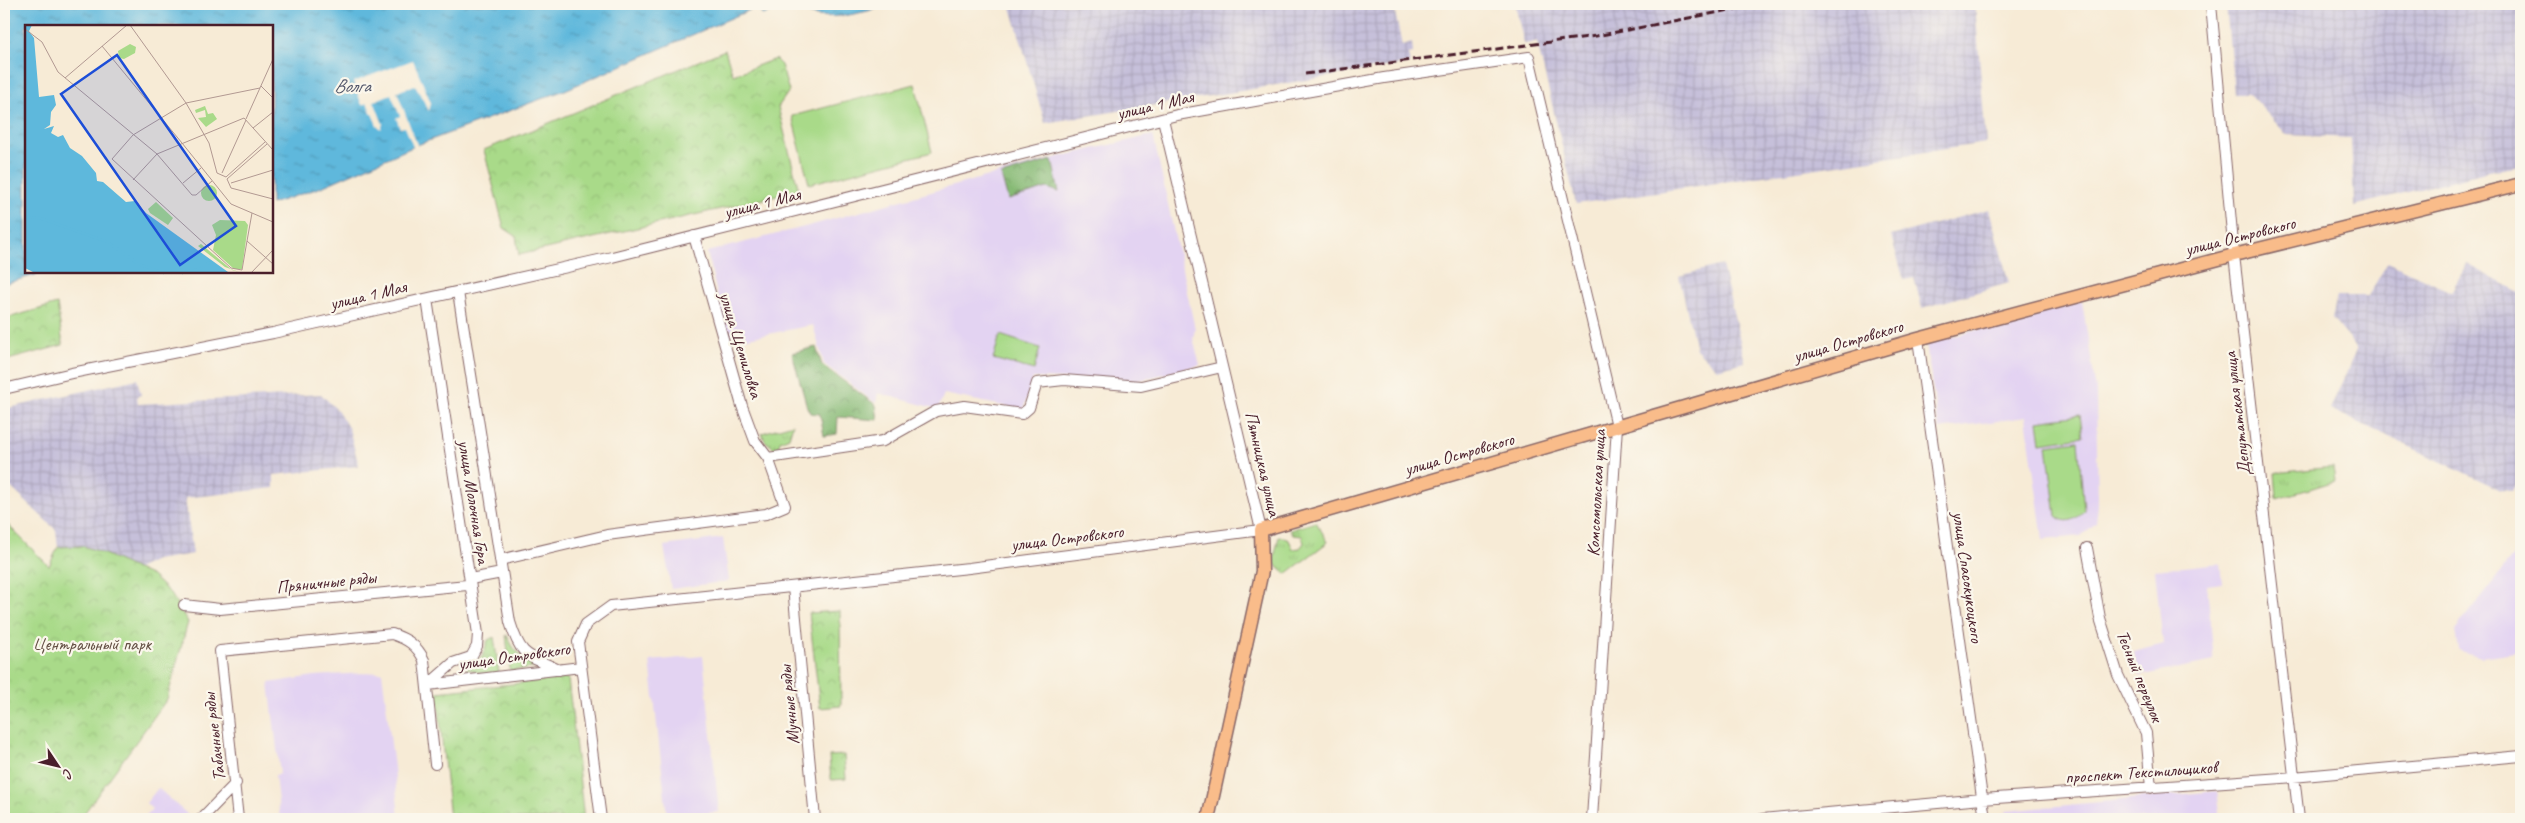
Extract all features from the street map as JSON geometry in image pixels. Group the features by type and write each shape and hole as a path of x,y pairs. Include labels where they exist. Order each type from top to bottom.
{"main road":[{"name":"улица Островского","path":"1261,530 1918,339 2234,255 2521,184"},
{"name":"Пятницкая улица","path":"1208,819 1262,571 1261,530"}],"street":[{"name":"Депутатская улица","path":"2212,4 2234,255 2299,819"},
{"name":"улица 1 Мая","path":"4,389 458,292 694,236 1164,119 1384,78 1528,57"},
{"name":"Комсомольская улица","path":"1528,57 1617,426 1592,819"},
{"name":"Пятницкая улица","path":"1164,119 1261,530"},
{"name":"улица Щемиловка","path":"500,560 607,535 766,514 784,506 768,458 754,442 742,406 694,236"},
{"name":"улица Молочная Гора","path":"458,292 510,622 517,644 527,655 559,670"},
{"name":"улица Молочная Гора","path":"427,299 478,634 477,646 471,657 453,663 428,684"},
{"name":"улица Спасокукоцкого","path":"1918,339 1985,819"},
{"path":"768,458 882,441 936,411 964,406 1022,414 1029,408 1037,383 1064,380 1141,386 1222,367"},
{"name":"улица Островского","path":"428,684 581,667 578,642 586,624 611,606 970,568 1261,530"},
{"name":"Тесный переулок","path":"2087,548 2100,618 2118,675 2146,733 2151,788"},
{"name":"Пряничные ряды","path":"184,605 220,609 458,586 467,585 502,573"},
{"name":"Мучные ряды","path":"793,587 815,819"},
{"name":"Табачные ряды","path":"238,819 236,784 220,652 392,634 407,639 420,650 424,660 428,684"},
{"path":"581,667 601,819"},
{"path":"428,684 435,764"},
{"name":"проспект Текстильщиков","path":"1762,819 1982,799 2295,777 2521,756"},
{"path":"202,819 236,784"}],"shaded area":[{"path":"1010,4 1429,4 1395,12 1402,46 1412,43 1413,53 1408,54 1410,63 1045,123"},
{"path":"1515,4 1975,4 1986,143 1576,204 1537,42 1524,44"},
{"path":"2226,4 2521,4 2521,166 2489,171 2354,206 2351,138 2287,135 2249,94 2234,94"},
{"path":"1153,135 1195,329 1193,338 1200,365 1136,381 1033,378 1023,410 944,394 938,409 878,393 876,403 824,364 813,325 738,340 726,331 707,252 1054,158"},
{"path":"1989,209 2009,283 1922,308 1914,278 1904,280 1891,236"},
{"path":"2388,262 2451,292 2467,264 2521,293 2521,474 2512,491 2501,490 2330,409 2357,348 2332,318 2337,296 2368,296"},
{"path":"1722,265 1745,362 1717,369 1696,349 1679,276"},
{"path":"2082,301 2096,390 2098,505 2096,523 2081,536 2043,540 2026,417 1939,429 1926,344"},
{"path":"137,379 141,395 137,396 138,404 321,394 338,411 349,429 359,466 274,475 274,488 185,498 193,554 156,560 127,574 58,547 56,530 4,481 4,409"},
{"path":"723,538 729,581 671,589 664,546"},
{"path":"2521,549 2521,651 2481,657 2458,650 2455,631 2516,552"},
{"path":"2220,563 2222,583 2207,585 2214,661 2139,676 2134,652 2163,644 2155,570"},
{"path":"703,656 719,812 667,817 650,661"},
{"path":"382,672 399,819 280,819 275,775 280,774 269,683 314,676"},
{"path":"158,788 188,815 184,819 143,819 152,809 146,803"},
{"path":"2217,791 2221,819 2005,819 2006,811"}],"green space":[{"path":"725,50 733,75 775,59 781,65 789,91 778,107 799,191 519,255 516,236 504,228 484,150"},
{"path":"915,84 932,152 809,184 792,116"},
{"path":"1052,160 1059,192 1047,188 1008,200 1001,175"},
{"path":"57,304 63,345 4,361 4,319"},
{"path":"1000,335 1040,348 1034,370 993,359"},
{"path":"816,347 822,365 876,405 878,420 838,417 837,434 824,436 820,414 810,413 807,407 792,353"},
{"path":"2080,415 2083,437 2041,443 2038,421"},
{"path":"793,424 789,437 780,441 777,450 765,441 762,433"},
{"path":"2078,441 2084,510 2075,519 2067,521 2056,516 2047,445"},
{"path":"2333,467 2335,481 2277,499 2275,473"},
{"name":"Центральный парк","path":"4,521 49,566 58,547 83,546 152,576 171,594 188,622 167,699 80,819 4,819"},
{"path":"1316,522 1328,542 1286,574 1273,563 1279,536 1289,540 1293,549 1300,548 1304,543 1302,536 1293,535 1290,530"},
{"path":"840,611 841,706 820,708 809,613"},
{"path":"506,635 515,650 532,660 539,667 510,671"},
{"path":"494,637 499,673 484,674 465,668 482,657 488,640"},
{"path":"568,678 584,819 450,819 437,692"},
{"path":"844,755 846,779 831,780 829,756"}],"water":[{"name":"Волга","path":"4,4 893,4 865,12 826,17 812,15 788,5 777,6 777,11 762,15 759,7 752,9 565,90 417,145 319,188 272,204 272,25 25,25 25,272 46,272 4,284"}],"pier":[{"path":"413,60 431,103 429,111 415,85 397,92 418,147 414,149 405,127 400,128 396,118 400,116 391,94 374,101 383,124 381,129 377,125 367,103 362,105 353,82"}],"railway":[{"path":"1305,74 1596,36 1761,4"}]}
